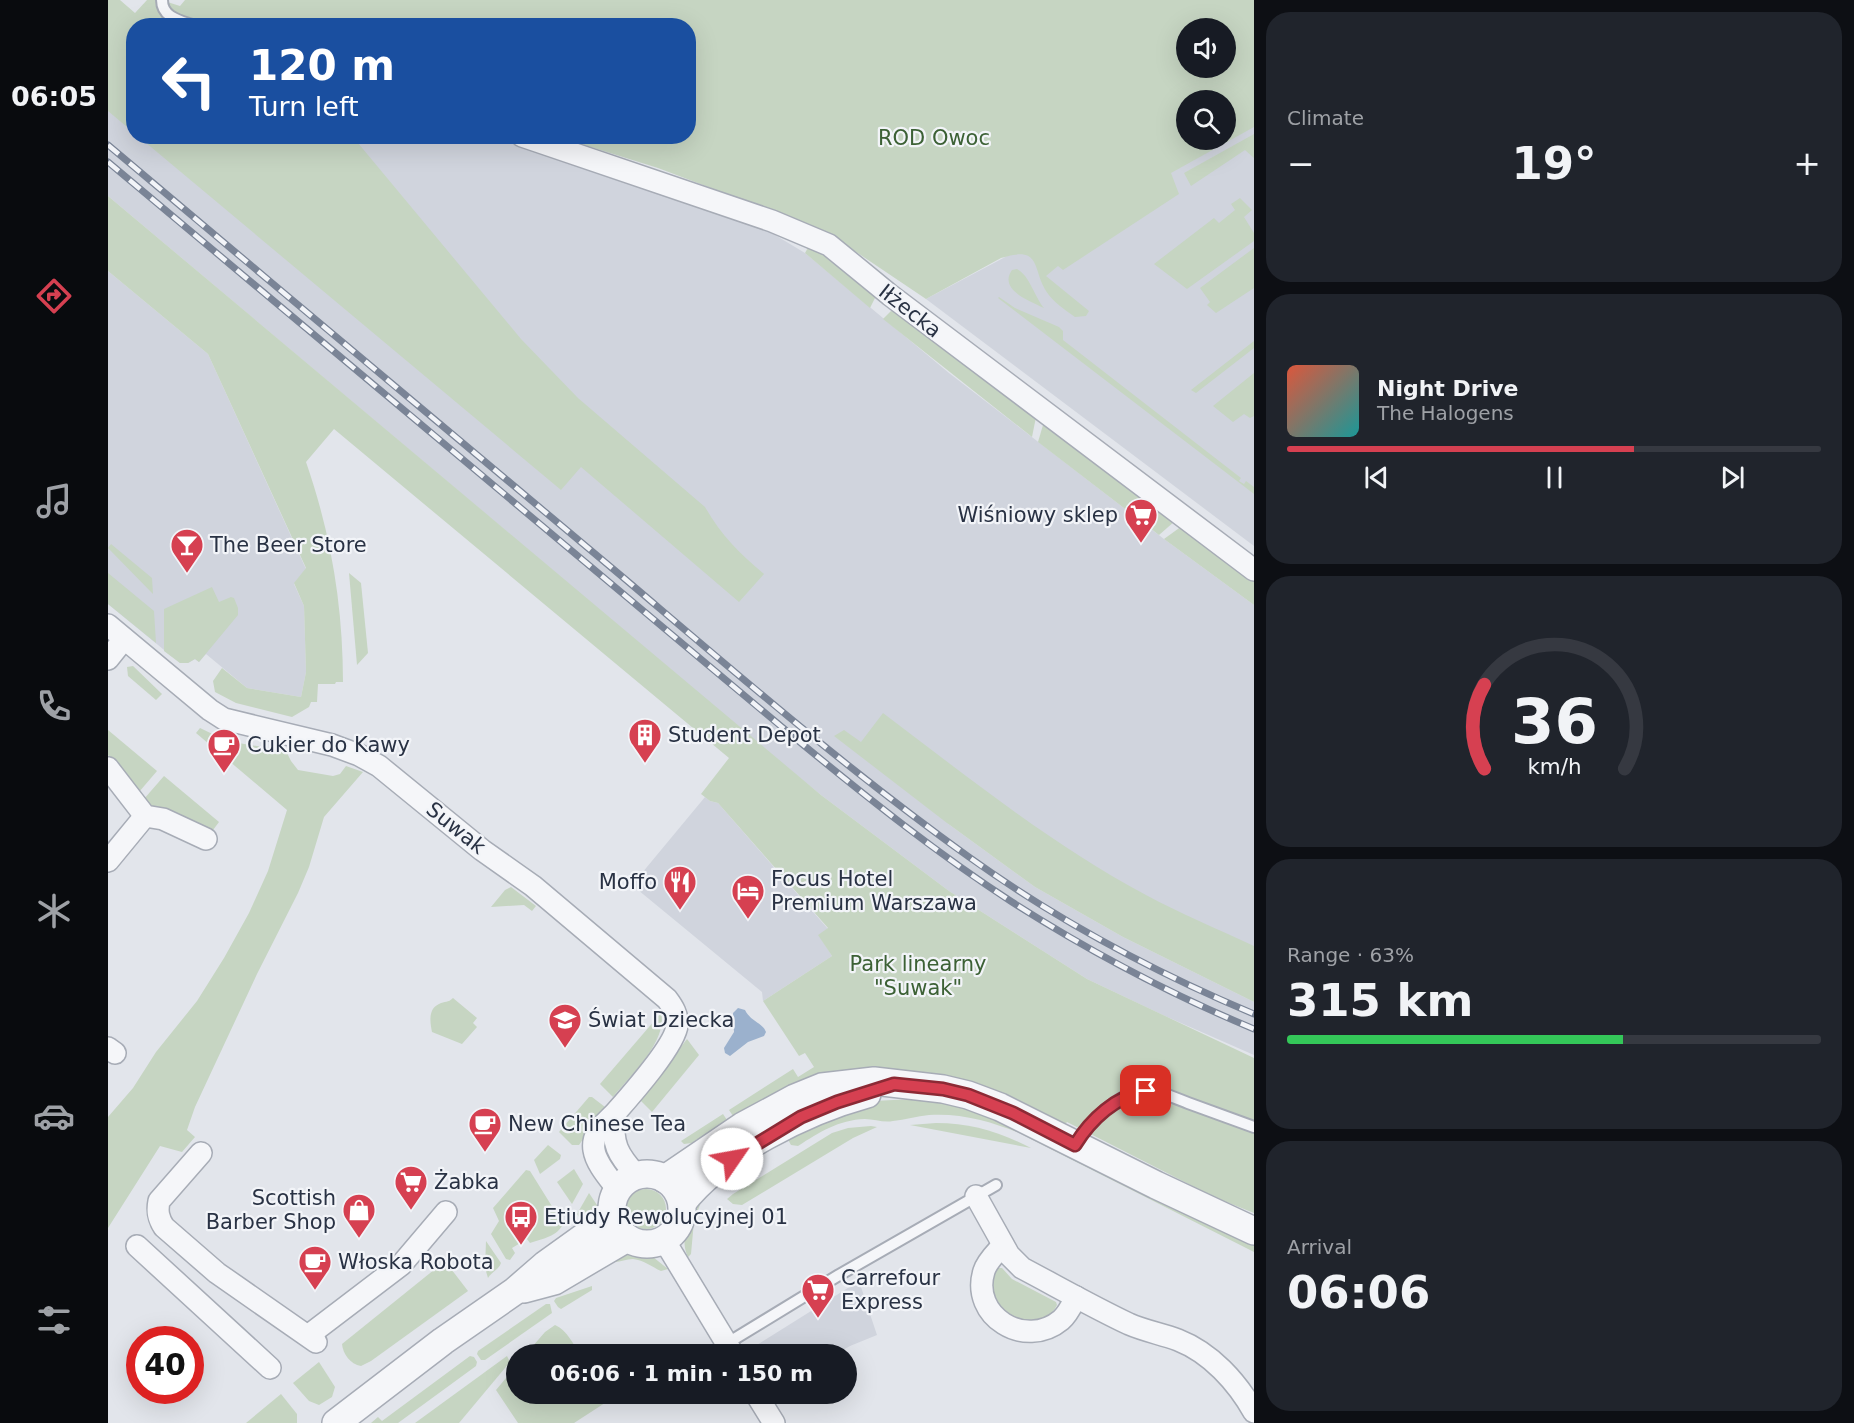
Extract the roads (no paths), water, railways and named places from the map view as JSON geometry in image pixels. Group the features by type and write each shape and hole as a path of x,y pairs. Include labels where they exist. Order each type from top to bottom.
{"street":[{"name":"Iłżecka","path":"546,144 772,221 829,245 890,295 1254,570"},
{"name":"Suwak","path":"108,625 210,711 224,719 322,742 359,755 379,766 482,849 534,886 667,999 676,1013 675,1034 660,1057 614,1114 613,1136 624,1162 622,1193"},
{"path":"108,659 124,639"},
{"path":"108,768 145,816 163,819 206,839"},
{"path":"108,861 145,816"},
{"path":"664,1179 742,1126 795,1098 822,1086 874,1081 943,1089 968,1095 1013,1113 1208,1211 1254,1231"},
{"path":"682,1203 709,1174 782,1127 837,1102 894,1084"},
{"path":"201,1152 159,1201 157,1208 160,1221 217,1274 313,1339 401,1265 446,1212"},
{"path":"336,1423 443,1341 515,1292 545,1264 584,1237 622,1193 655,1175 676,1189 682,1203 681,1220 672,1235 646,1245 627,1238 614,1222 622,1193"},
{"path":"976,1196 1003,1245 1022,1268 1132,1325 1178,1340 1204,1354 1243,1392 1254,1412"},
{"path":"515,1292 554,1281 627,1238"},
{"path":"664,1240 726,1344"},
{"path":"1003,1245 985,1269 982,1282 985,1302 991,1313 1005,1326 1025,1332 1042,1331 1060,1320 1076,1297"},
{"path":"136,1246 270,1368"},
{"path":"762,1404 774,1423"}],"lane":[{"path":"162,0 163,8 172,18"},
{"path":"1075,1145 1093,1120 1106,1110 1132,1093 1146,1091 1169,1096 1254,1127"},
{"path":"736,1344 839,1275 996,1185"}],"water":[{"path":"738,1008 745,1010 766,1032 764,1036 748,1042 730,1056 725,1053 724,1048 734,1032 733,1013"}],"railway":[{"path":"108,145 751,686 880,791 1002,880 1071,923 1180,981 1254,1014"},
{"path":"108,162 801,743 904,826 984,884 1070,938 1130,971 1254,1029"}],"place":[{"name":"Wiśniowy sklep","path":"1141,544"},
{"name":"The Beer Store","path":"187,574"},
{"name":"Student Depot","path":"645,764"},
{"name":"Cukier do Kawy","path":"224,774"},
{"name":"Moffo","path":"680,911"},
{"name":"Focus Hotel Premium Warszawa","path":"748,920"},
{"name":"Świat Dziecka","path":"565,1049"},
{"name":"New Chinese Tea","path":"485,1153"},
{"name":"Żabka","path":"411,1211"},
{"name":"Scottish Barber Shop","path":"359,1239"},
{"name":"Etiudy Rewolucyjnej 01","path":"521,1246"},
{"name":"Włoska Robota","path":"315,1291"},
{"name":"Carrefour Express","path":"818,1319"}],"park label":[{"name":"ROD Owoc","path":"934,138"},
{"name":"Park linearny \"Suwak\"","path":"918,976"}]}
